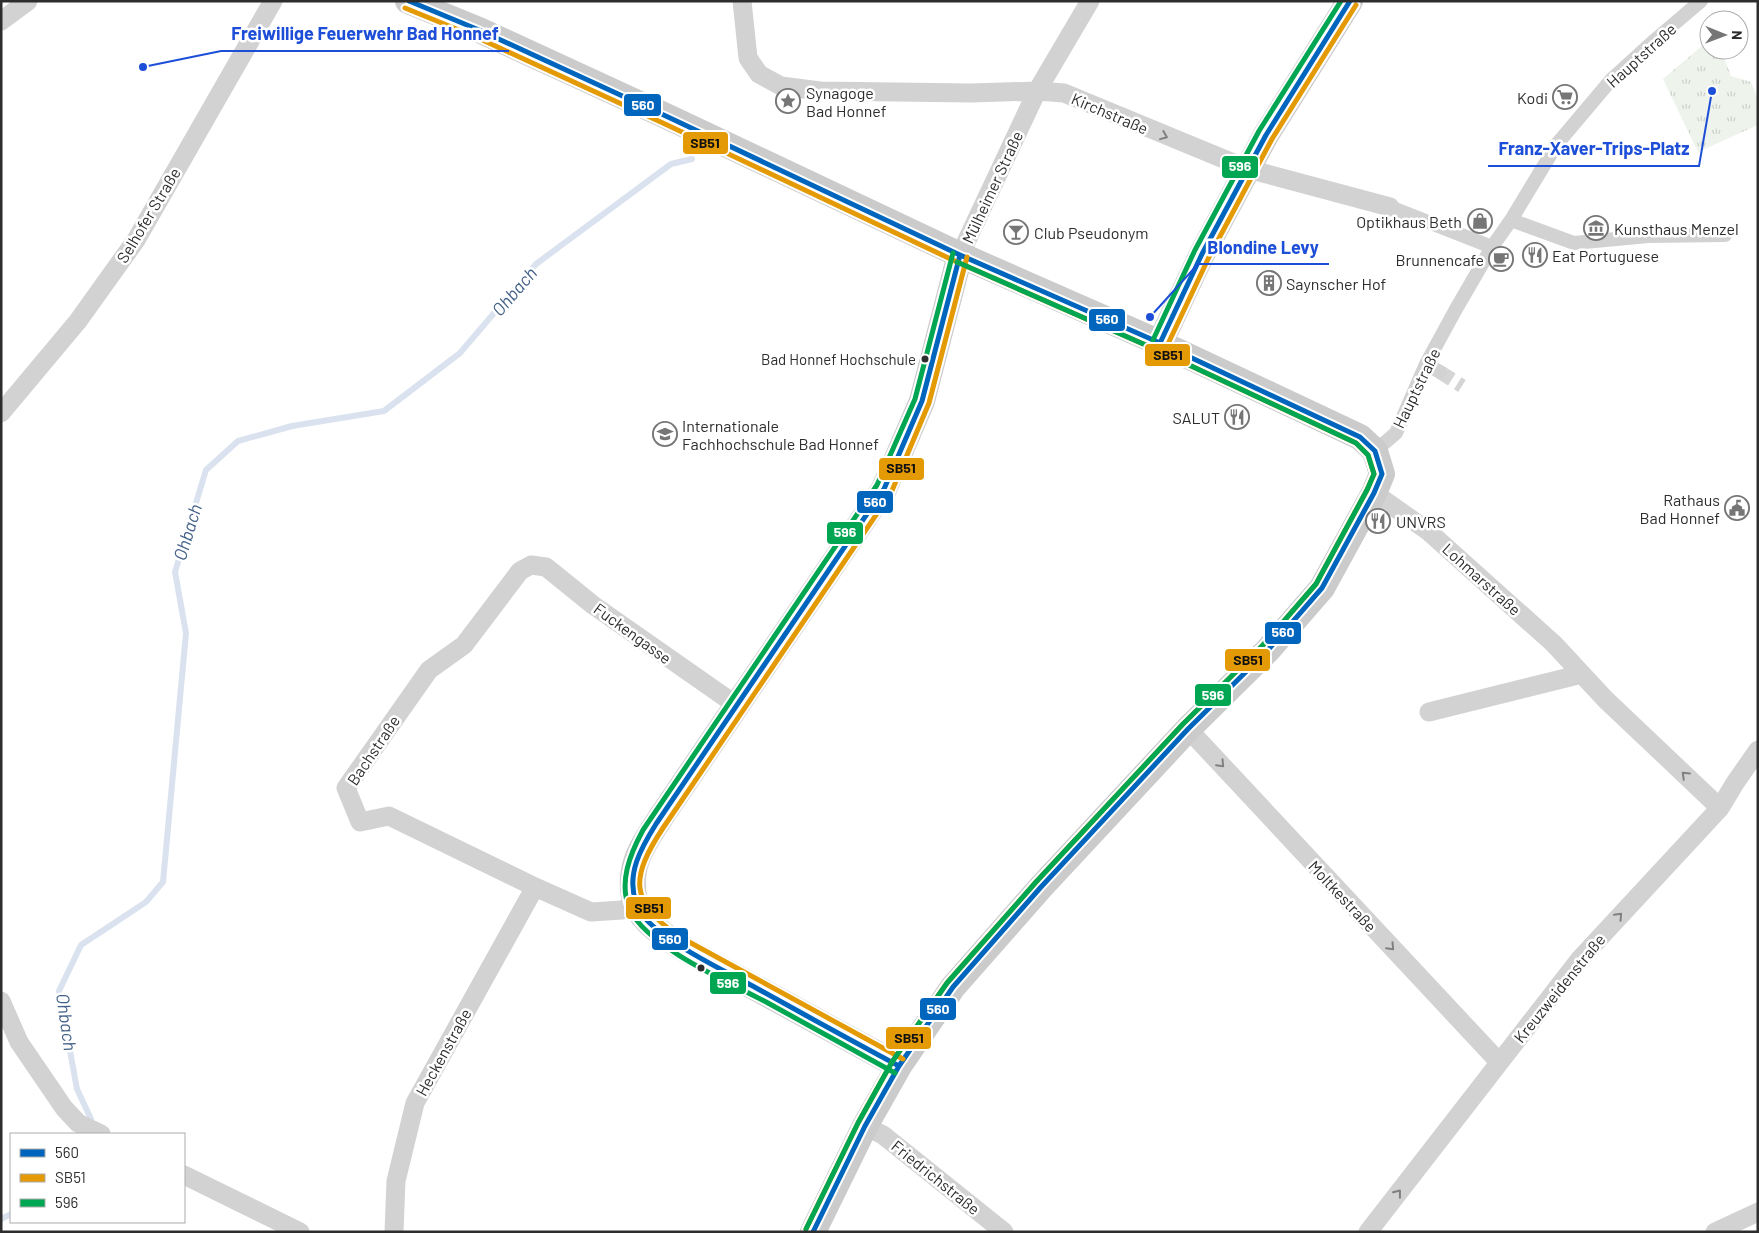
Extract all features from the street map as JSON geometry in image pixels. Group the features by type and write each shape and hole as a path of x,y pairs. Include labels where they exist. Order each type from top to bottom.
{"main road":[{"path":"408,1 479,30 960,255 1160,343 1360,437 1374,451 1382,474 1374,493 1322,588 1268,650 1188,729 1026,904 953,987 899,1066 865,1126 812,1232"},
{"path":"1160,343 1202,254 1266,135 1350,1"},
{"name":"Mülheimer Straße","path":"636,903 633,887 637,856 663,814 884,489 922,401 960,255"},
{"path":"636,903 643,915 666,936 705,960 899,1066"}],"street":[{"path":"1,21 28,1"},
{"name":"Selhofer Straße","path":"1,413 78,321 136,240 273,1"},
{"name":"Kirchstraße","path":"742,1 748,58 759,74 780,86 820,91 971,93 1037,91 1064,93 1248,169 1390,207 1492,248"},
{"name":"Mülheimer Straße","path":"960,255 1037,91 1090,1"},
{"name":"Hauptstraße","path":"1374,451 1396,433 1426,364 1492,248 1557,144 1611,80 1701,1"},
{"path":"1511,220 1574,243 1648,236 1725,235"},
{"path":"1426,364 1440,372"},
{"name":"Lohmarstraße","path":"1374,493 1428,531 1554,644 1605,699 1720,808"},
{"name":"Fuckengasse","path":"531,565 546,567 593,605 736,706"},
{"name":"Bachstraße","path":"531,565 520,571 464,645 430,670 346,788 360,822 389,816 535,887"},
{"path":"1429,712 1582,674"},
{"name":"Moltkestraße","path":"1188,729 1499,1062"},
{"name":"Kreuzweidenstraße","path":"1368,1232 1578,960 1720,808 1734,783 1758,750"},
{"path":"535,887 591,912 622,910 636,903"},
{"name":"Heckenstraße","path":"394,1232 396,1181 415,1102 535,887"},
{"path":"1,1001 19,1042 64,1108 91,1129"},
{"name":"Friedrichstraße","path":"865,1126 883,1135 1004,1232"},
{"path":"185,1176 300,1232"},
{"path":"1715,1232 1758,1212"}],"green space":[{"path":"1699,48 1699,60 1725,60 1731,76 1751,82 1758,100 1758,125 1698,152 1663,79"}],"waterway":[{"name":"Ohbach","path":"88,1125 91,1119 77,1089 59,991 81,945 146,902 163,882 186,633 175,572 206,470 238,441 292,426 384,411 460,353 536,264 671,164 692,159"},
{"name":"Ohbach","path":"1,1219 10,1214"}],"tunnel":[{"path":"1440,372 1462,386"}],"transit line":[{"name":"560","path":"409,1 479,30 668,117 960,255 1160,343 1360,437 1375,451 1382,474 1374,493 1322,588 1268,650 1188,729 1041,887 953,987 899,1066 865,1126 813,1232"},
{"name":"596","path":"1153,340 1195,250 1259,131 1341,1"},
{"name":"560","path":"1160,343 1202,254 1266,135 1350,1"},
{"name":"SB51","path":"1167,346 1209,257 1272,139 1356,5"},
{"name":"SB51","path":"405,8 476,37 957,262 1157,350 1356,443 1368,455 1374,474 1316,584 1263,645 1183,724 1036,882 947,983 892,1062 858,1123 806,1229"},
{"name":"596","path":"895,1073 672,951 654,938 640,924 630,910 625,889 625,879 630,859 643,830 877,485 915,399 953,253"},
{"name":"560","path":"899,1066 676,944 648,921 641,912 633,892 633,881 640,852 656,824 884,489 922,401 960,255"},
{"name":"SB51","path":"903,1059 680,937 651,912 640,888 640,875 652,846 663,828 891,493 929,403 967,257"},
{"name":"596","path":"806,1229 858,1123 892,1062 947,983 1036,882 1183,724 1263,645 1316,584 1374,474 1368,455 1356,443 1157,350 957,262"}],"place":[{"name":"Freiwillige Feuerwehr Bad Honnef","path":"143,67"},
{"name":"Franz-Xaver-Trips-Platz","path":"1712,91"},
{"name":"Kodi","path":"1565,97"},
{"name":"Synagoge Bad Honnef","path":"788,101"},
{"name":"Optikhaus Beth","path":"1480,221"},
{"name":"Kunsthaus Menzel","path":"1596,228"},
{"name":"Club Pseudonym","path":"1016,232"},
{"name":"Eat Portuguese","path":"1535,255"},
{"name":"Brunnencafe","path":"1501,259"},
{"name":"Saynscher Hof","path":"1269,283"},
{"name":"Blondine Levy","path":"1150,317"},
{"name":"Bad Honnef Hochschule","path":"925,359"},
{"name":"SALUT","path":"1237,417"},
{"name":"Internationale Fachhochschule Bad Honnef","path":"665,434"},
{"name":"Rathaus Bad Honnef","path":"1737,508"},
{"name":"UNVRS","path":"1378,521"}]}
